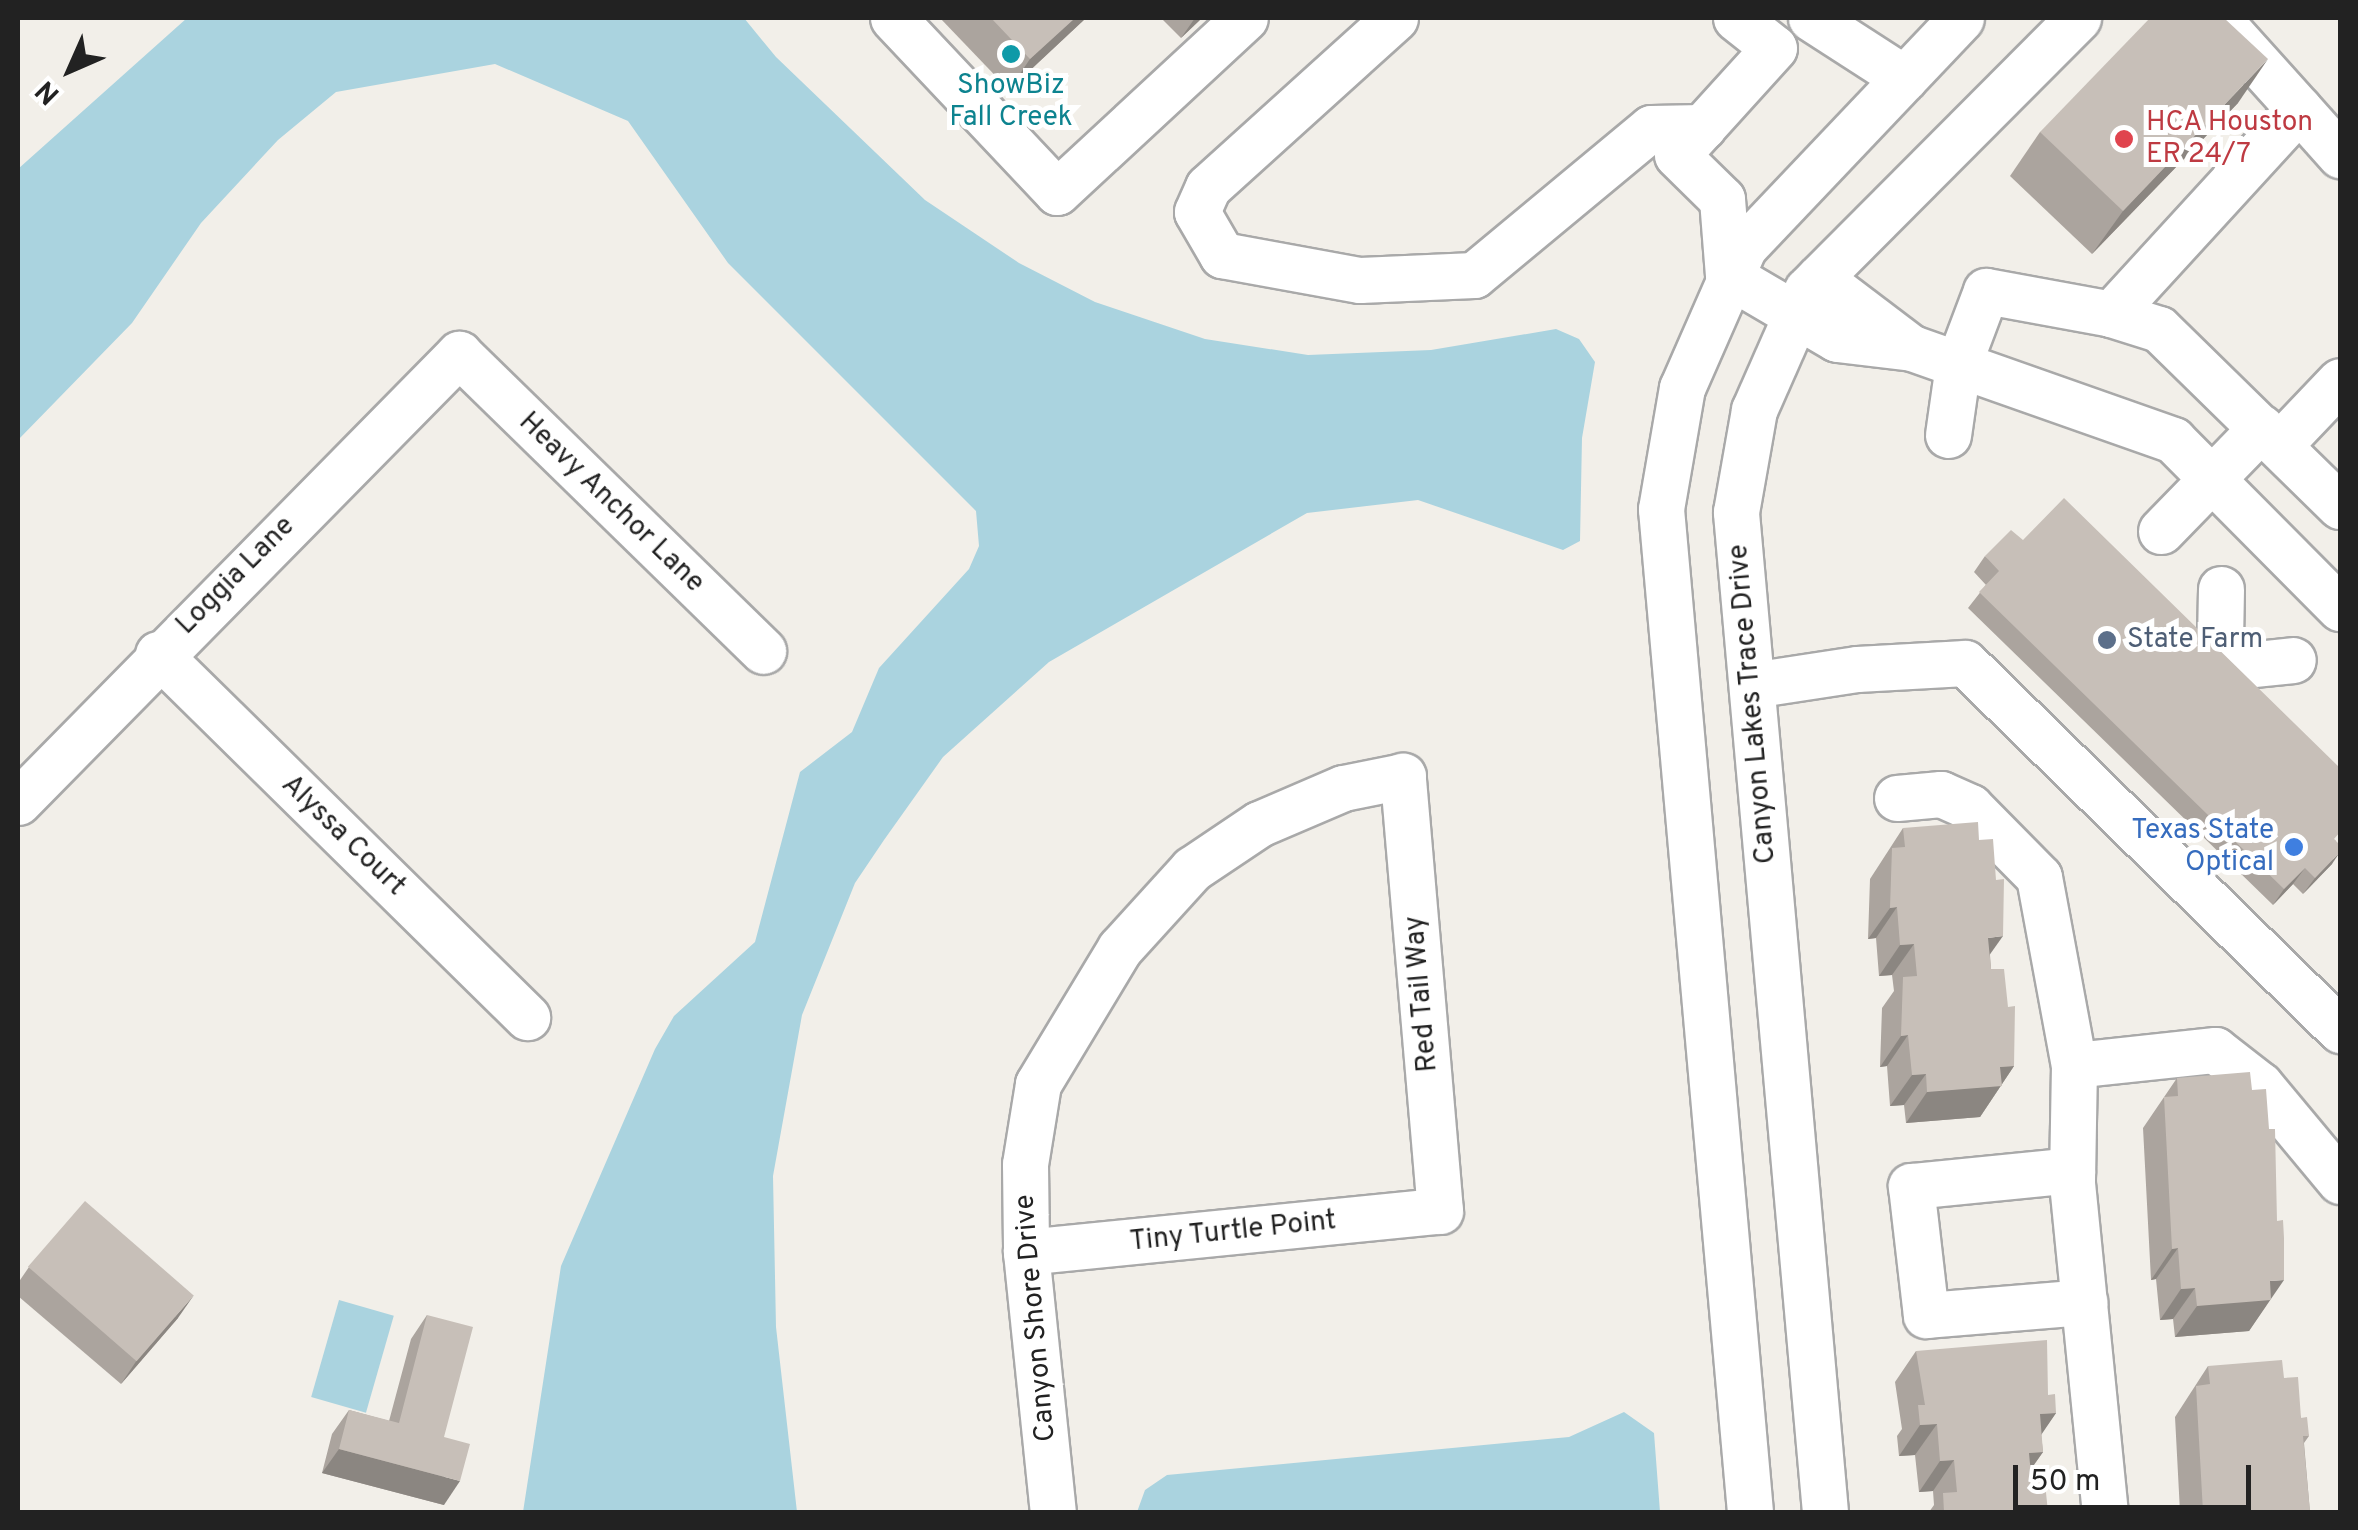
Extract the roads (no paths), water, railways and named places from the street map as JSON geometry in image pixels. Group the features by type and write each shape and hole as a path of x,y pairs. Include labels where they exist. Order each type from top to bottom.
{"street":[{"path":"893,18 1058,192 1245,18"},
{"path":"1395,18 1208,187 1197,212 1222,256 1360,280 1474,275 1652,128 1703,127"},
{"path":"1728,275 1722,199 1677,156 1786,33 1736,18"},
{"path":"1811,18 1904,78"},
{"path":"1750,1512 1661,509 1682,388 1728,275 1744,248 1960,18"},
{"name":"Canyon Lakes Trace Drive","path":"1825,1512 1736,512 1754,410 1792,316 1819,278 2078,18"},
{"path":"2217,18 2340,154"},
{"path":"2111,314 2299,110"},
{"path":"1728,275 1837,339 1912,348 2173,440 2340,608"},
{"path":"1819,278 1912,348"},
{"path":"1948,435 1958,364 1986,291 2111,314 2159,329 2340,506"},
{"name":"Heavy Anchor Lane","path":"459,354 764,651"},
{"name":"Loggia Lane","path":"18,802 158,654 459,354"},
{"path":"2161,530 2212,479 2340,381"},
{"path":"2221,590 2220,639 2230,656 2246,664 2293,660"},
{"name":"Alyssa Court","path":"158,654 527,1017"},
{"path":"1752,685 1857,669 1965,663 2340,1030"},
{"name":"Red Tail Way","path":"1404,776 1440,1211"},
{"name":"Canyon Shore Drive","path":"1053,1512 1026,1252 1026,1164 1038,1084 1120,948 1192,869 1259,824 1343,788 1404,776"},
{"path":"1897,798 1941,794 1970,807 2039,876 2074,1064 2072,1170 2105,1512"},
{"path":"2074,1064 2216,1050 2260,1084 2340,1181"},
{"path":"2072,1170 1911,1186 1926,1315 2084,1302"},
{"name":"Tiny Turtle Point","path":"1026,1252 1440,1211"}],"water":[{"path":"187,18 744,18 776,57 925,200 1019,263 1095,302 1205,339 1308,355 1431,350 1556,329 1579,339 1595,362 1582,438 1580,541 1563,550 1418,500 1307,513 1049,662 943,757 884,840 855,883 802,1015 773,1176 776,1327 797,1512 523,1512 561,1266 655,1049 674,1016 755,942 800,772 852,732 879,668 969,569 979,546 976,511 728,263 628,121 495,64 336,92 278,140 201,223 132,323 18,440 18,169"},
{"path":"339,1300 394,1316 366,1413 311,1397"},
{"path":"1624,1412 1654,1433 1660,1512 1137,1512 1145,1490 1167,1475 1569,1437"}],"place":[{"name":"ShowBiz Fall Creek","path":"1011,54"},
{"name":"HCA Houston ER 24/7","path":"2124,139"},
{"name":"State Farm","path":"2107,640"},
{"name":"Texas State Optical","path":"2294,847"}]}
